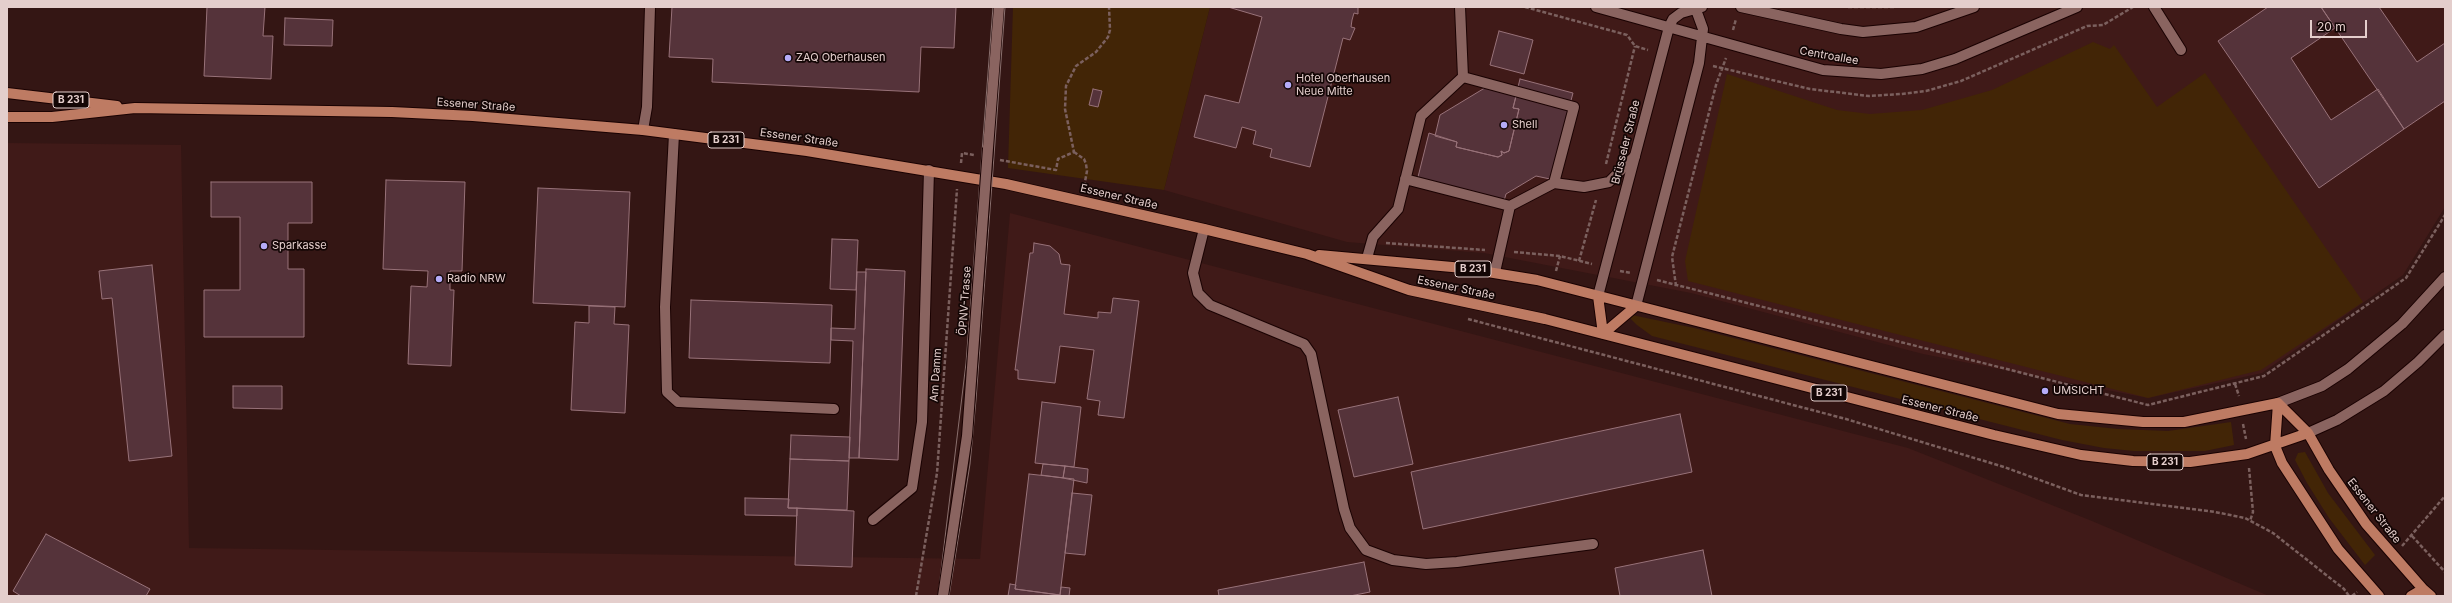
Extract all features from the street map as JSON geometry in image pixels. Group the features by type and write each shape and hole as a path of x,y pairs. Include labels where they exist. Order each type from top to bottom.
{"main road":[{"name":"Essener Straße","path":"7,93 135,108 407,113 473,116 643,130 815,152 929,170 1080,200 1204,229 1307,254 1409,290 1545,319 1994,435 2081,455 2133,461 2190,462 2240,456 2275,446 2308,433"},
{"name":"Essener Straße","path":"7,117 52,116 135,108"},
{"name":"Essener Straße","path":"1307,254 1367,258 1495,272 1598,296 2058,414 2136,422 2184,422 2278,403 2308,433 2329,470 2366,524 2422,593 2431,596"},
{"path":"1598,296 1603,334"},
{"path":"1603,334 1636,306"},
{"path":"2278,403 2275,446 2292,481 2338,549 2380,596"},
{"path":"2411,596 2422,593"}],"street":[{"path":"643,130 647,107 650,7"},
{"name":"ÖPNV-Trasse","path":"943,596 967,436 999,7"},
{"path":"1367,258 1374,237 1398,209 1421,116 1462,77 1460,7"},
{"name":"Centroallee","path":"1596,7 1823,70 1881,74 1922,69 1955,60 2077,7"},
{"path":"1636,306 1699,63 1703,37 1701,17 1698,7 1673,19 1669,27"},
{"path":"1741,7 1841,29 1863,32 1916,27 1974,7"},
{"path":"2154,7 2181,50"},
{"name":"Brüsseler Straße","path":"1598,296 1669,27"},
{"path":"1462,77 1574,107 1554,183"},
{"path":"674,134 665,307 667,392 678,402 834,409"},
{"path":"1405,179 1510,206 1554,183 1584,187 1609,182 1635,156"},
{"path":"873,520 912,488 921,429 929,170"},
{"path":"1495,272 1498,251 1510,206"},
{"path":"1204,229 1194,273 1198,293 1210,306 1304,344 1311,354 1344,510 1350,528 1366,550 1393,560 1426,564 1457,562 1593,544"},
{"path":"2278,403 2322,386 2348,369 2402,324 2445,277"},
{"path":"2308,433 2338,420 2384,391 2418,362 2445,335"}],"path":[{"path":"1080,200 1087,171 1084,159 1074,152 1065,109 1066,86 1076,66 1096,52 1108,37 1110,30 1109,7"},
{"path":"1525,7 1627,35 1635,46 1645,49"},
{"path":"1848,7 1896,7"},
{"path":"2087,26 2103,25 2133,7"},
{"path":"1579,260 1601,184 1635,46"},
{"path":"1676,286 1672,257 1716,85 1724,68 1726,59"},
{"path":"1712,66 1724,68"},
{"path":"994,159 1056,170 1058,159 1074,152"},
{"name":"Am Damm","path":"916,596 937,473 962,153 978,156"},
{"path":"1663,282 2148,405 2264,376 2406,278 2445,215"},
{"path":"1372,242 1560,256 1589,264"},
{"path":"1555,276 1560,256"},
{"path":"1619,271 1633,274"},
{"path":"1464,318 1846,419 2004,467 2081,495 2215,512 2250,521 2273,534 2344,589 2350,596"},
{"path":"2234,384 2240,401"},
{"path":"2242,419 2246,444"},
{"path":"2250,521 2253,512 2251,482"},
{"path":"2402,546 2445,496"},
{"name":"Essener Straße","path":"2412,536 2445,572"}],"shaded area":[{"path":"1013,7 1210,7 1164,190 1008,168"},
{"path":"1210,7 2445,7 2445,207 2403,275 2262,373 2148,398 1923,354 1691,293 1484,253 1347,242 1164,190"},
{"path":"2093,42 2110,49 2114,45 2157,107 2205,73 2363,302 2261,370 2148,398 1688,281 1685,261 1727,74 1837,110 1870,114 1922,110 1992,90"},
{"path":"7,143 181,145 189,548 980,559 1010,213 1908,448 2092,521 2269,596 7,596"},
{"path":"1632,315 1694,328 2070,424 2118,429 2168,431 2231,422 2234,445 2205,451 2134,451 2104,448 2062,440 1652,336 1630,318"},
{"path":"2305,452 2328,493 2375,555 2365,565 2329,518 2307,483 2295,460 2298,453"}],"building":[{"path":"207,7 265,7 263,36 273,36 271,79 204,76"},
{"path":"672,7 956,7 954,48 921,47 919,92 712,82 713,59 669,57"},
{"name":"Hotel Oberhausen Neue Mitte","path":"1228,7 1358,7 1358,14 1354,13 1352,20 1351,27 1355,28 1350,40 1343,38 1310,167 1270,157 1272,149 1253,144 1256,131 1242,127 1236,148 1194,137 1205,95 1239,103 1262,17"},
{"path":"2268,7 2321,7 2335,28 2291,58 2331,120 2378,89 2404,129 2319,188 2218,41"},
{"path":"2321,7 2379,7 2417,62 2445,43 2445,101 2404,129"},
{"path":"285,18 333,20 332,46 284,45"},
{"path":"1499,31 1533,40 1524,74 1490,65"},
{"path":"1520,79 1573,93 1550,179 1536,176 1506,194 1502,208 1416,185 1429,133 1457,142 1456,147 1498,157 1502,155 1501,151 1504,153 1509,151 1519,109 1513,108"},
{"path":"1488,86 1517,93 1513,108 1519,109 1509,151 1504,153 1501,151 1502,155 1498,157 1456,147 1457,142 1435,136 1440,115"},
{"path":"1093,89 1102,91 1098,107 1089,105"},
{"name":"Radio NRW","path":"386,180 465,182 462,271 450,271 450,290 454,290 451,366 408,364 411,286 427,287 428,271 383,269"},
{"name":"Sparkasse","path":"211,182 312,182 312,223 288,223 288,269 304,269 304,337 204,337 204,290 240,290 240,217 211,217"},
{"path":"538,188 630,192 625,307 533,303"},
{"path":"832,239 858,240 856,290 830,289"},
{"path":"1034,243 1050,246 1059,254 1061,264 1070,265 1064,314 1098,318 1098,312 1111,313 1113,298 1139,301 1124,418 1098,415 1100,401 1087,399 1094,350 1060,346 1055,383 1018,379 1018,370 1015,370 1030,253 1033,253"},
{"path":"152,265 172,456 129,461 112,298 102,299 99,271"},
{"path":"866,269 905,271 898,460 859,458"},
{"path":"857,272 866,272 859,458 849,458 853,341 831,340 831,328 855,329"},
{"path":"691,300 832,305 830,363 689,358"},
{"path":"589,306 615,307 614,324 629,325 625,413 571,410 575,322 589,323"},
{"path":"233,386 282,386 282,409 233,408"},
{"path":"1398,397 1413,464 1354,477 1338,410"},
{"path":"1042,402 1081,407 1074,467 1035,463"},
{"path":"1680,414 1692,472 1423,529 1411,472"},
{"path":"791,435 850,437 849,461 790,459"},
{"path":"790,459 849,461 847,510 788,508"},
{"path":"1043,464 1065,466 1063,478 1041,475"},
{"path":"1065,466 1088,469 1087,483 1063,478"},
{"path":"1029,474 1074,479 1060,595 1015,589"},
{"path":"1072,493 1092,495 1085,555 1065,553"},
{"path":"745,498 789,499 788,508 797,508 797,516 745,515"},
{"path":"797,508 854,511 852,567 795,565"},
{"path":"46,534 150,589 146,596 21,596 13,591"},
{"path":"1703,550 1712,596 1620,596 1615,568"},
{"path":"1364,562 1370,592 1350,596 1219,596 1218,590"},
{"path":"1010,584 1016,585 1015,589 1060,595 1061,587 1070,588 1069,596 1008,596"}],"tram line":[{"path":"938,596 966,363 993,7"},
{"path":"949,596 970,464 1005,7"}],"place":[{"name":"ZAQ Oberhausen","path":"788,58"},
{"name":"Hotel Oberhausen Neue Mitte","path":"1288,85"},
{"name":"Shell","path":"1504,125"},
{"name":"Sparkasse","path":"264,246"},
{"name":"Radio NRW","path":"439,279"},
{"name":"UMSICHT","path":"2045,391"}]}
